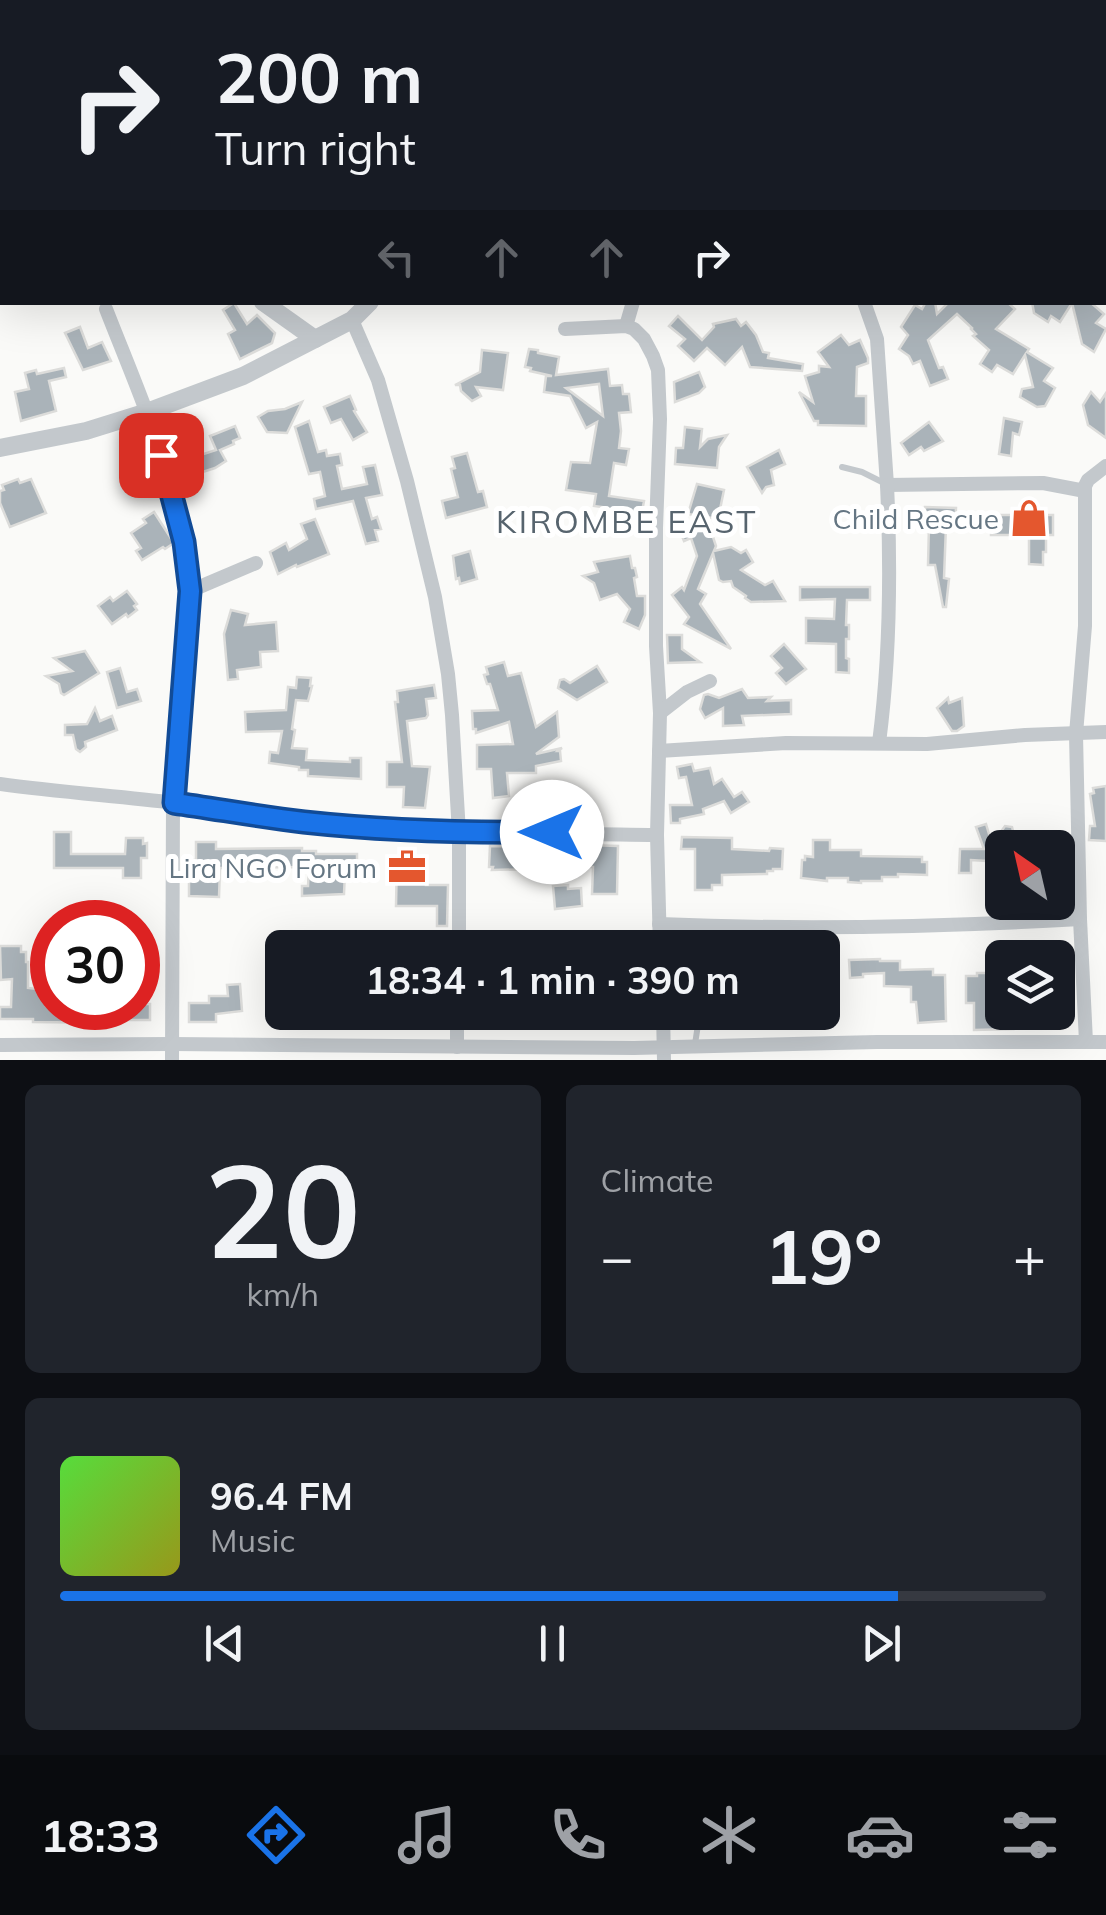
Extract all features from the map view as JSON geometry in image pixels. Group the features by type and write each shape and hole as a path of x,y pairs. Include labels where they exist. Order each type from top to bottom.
{"street":[{"path":"267,305 315,339"},
{"path":"0,448 147,412 243,376 352,320 367,305"},
{"path":"626,326 632,305"},
{"path":"865,305 877,338 887,485 884,707 879,742"},
{"path":"106,309 147,412 176,506 189,567 174,803 172,1060"},
{"path":"352,320 378,380 427,557 448,674 459,832 459,930"},
{"path":"565,330 626,326 644,339 658,370 656,626 660,713 656,834 660,930"},
{"path":"1086,1042 1076,734 1085,626 1085,491 1088,480 1106,466"},
{"path":"887,485 1043,483 1085,491"},
{"path":"190,591 256,563"},
{"path":"660,713 710,680"},
{"path":"659,751 786,743 927,744 1106,732"},
{"path":"0,784 304,822 459,832 656,834"},
{"path":"660,924 771,927 1080,919"},
{"path":"457,1030 457,1047"},
{"path":"0,1045 172,1044 387,1053 457,1047 664,1053 694,1046 1106,1042"}],"lane":[{"path":"842,466 887,485"},
{"path":"694,1046 697,1030"}],"building":[{"path":"235,305 247,324 257,315 275,333 272,343 240,359 228,334 235,330 223,310"},
{"path":"915,305 922,309 924,305 936,305 937,314 946,305 1010,305 1015,309 996,329 1053,368 1044,381 1055,388 1045,406 1037,407 1020,397 1022,389 1033,387 1025,355 1013,374 997,365 992,372 980,364 989,350 957,314 928,340 948,379 930,386 920,361 913,364 899,349 908,335 901,327"},
{"path":"1033,305 1071,305 1060,322 1051,316 1048,322 1034,313"},
{"path":"1072,305 1094,305 1104,314 1096,323 1106,329 1094,352 1082,344"},
{"path":"678,316 702,340 713,324 736,319 741,326 746,322 763,352 769,353 768,358 803,364 802,371 750,367 742,347 725,365 707,348 694,361 678,346 685,339 669,326"},
{"path":"80,327 88,348 102,342 111,361 83,370 65,333"},
{"path":"841,335 849,345 860,340 868,358 868,363 857,367 856,396 866,396 866,426 818,425 799,392 813,402 805,376 819,372 819,366 829,367 818,352"},
{"path":"529,349 538,350 559,357 556,375 608,369 610,386 622,385 623,394 629,394 631,412 619,413 619,448 629,449 626,465 614,463 609,496 644,501 638,533 598,527 602,507 594,506 596,494 566,490 571,462 590,463 597,422 586,428 570,396 544,392 546,376 552,376 525,367","holes":["599,384 603,416 566,388"]},
{"path":"482,350 508,353 503,390 476,387 481,396 472,401 460,385 455,385 480,372"},
{"path":"64,368 66,377 49,381 56,411 21,421 15,392 29,389 25,373"},
{"path":"699,372 705,387 675,402 674,382"},
{"path":"1091,392 1100,402 1106,393 1106,438 1088,425 1083,405"},
{"path":"350,396 367,432 353,440 341,419 331,423 324,407"},
{"path":"302,402 287,433 267,432 258,417 268,411"},
{"path":"1004,418 1022,422 1019,435 1013,433 1011,456 999,454"},
{"path":"309,421 318,452 326,450 327,456 340,454 342,465 337,466 342,489 367,484 363,467 375,465 382,495 366,498 372,519 377,517 381,529 375,530 378,541 366,544 353,501 316,509 314,499 325,496 320,472 309,474 295,427"},
{"path":"929,422 943,441 909,455 901,443"},
{"path":"235,426 240,438 220,450 226,461 184,478 179,462 216,450 210,436"},
{"path":"685,427 702,429 700,447 708,439 727,435 719,447 717,468 675,464 676,448 683,448"},
{"path":"779,450 785,464 771,470 774,485 762,493 747,467"},
{"path":"467,453 478,492 483,491 487,507 446,518 442,501 458,497 452,457"},
{"path":"18,479 20,483 31,479 46,513 10,527 0,503 0,491 4,490 2,485"},
{"path":"697,484 724,490 718,519 688,514"},
{"path":"925,507 956,508 955,526 946,526 946,607 935,565 928,565 929,525 925,525"},
{"path":"154,512 174,543 142,560 136,551 141,548 131,533"},
{"path":"991,515 1053,515 1053,535 1046,535 1043,565 1029,564 1029,535 991,535"},
{"path":"315,519 329,554 278,574 270,552 286,543 289,550 307,539 301,524"},
{"path":"708,522 714,551 731,547 741,553 746,550 753,562 741,570 765,585 773,581 785,601 751,602 745,598 731,581 719,580 713,553 698,589 706,594 700,604 731,649 684,624 689,617 672,595 682,587 684,590 697,556 691,538 684,541 680,531"},
{"path":"470,551 477,579 460,584 453,556"},
{"path":"630,556 637,577 637,596 645,596 645,615 639,629 624,622 630,609 617,594 600,600 594,583 583,576 598,572 594,562"},
{"path":"800,587 870,587 870,600 847,600 849,673 836,672 836,644 806,643 806,618 834,619 835,599 800,600"},
{"path":"127,591 137,610 112,624 98,606"},
{"path":"231,610 248,614 245,625 276,622 278,651 260,652 261,667 237,670 238,679 228,680 224,634"},
{"path":"667,635 682,635 682,649 700,662 668,663"},
{"path":"784,644 806,669 786,684 776,673 782,668 771,656"},
{"path":"85,651 99,673 64,695 59,684 46,676 72,671 54,658"},
{"path":"504,662 508,676 521,673 536,727 557,712 559,737 536,754 562,748 558,751 561,761 536,766 536,773 507,773 509,796 493,798 491,769 477,769 477,745 513,744 509,722 476,733 472,711 498,710 484,675 488,674 486,667"},
{"path":"597,666 607,682 577,700 558,688 560,680 570,683"},
{"path":"120,668 127,692 137,689 141,701 117,708 107,672"},
{"path":"297,677 311,678 312,686 308,701 296,700 292,748 307,749 306,760 350,762 350,758 361,758 361,779 308,776 308,770 299,767 269,763 270,752 278,753 282,731 246,732 245,712 286,710 288,687 296,688"},
{"path":"434,685 436,698 426,699 426,718 407,721 412,766 430,767 425,808 403,807 404,787 387,787 387,762 402,762 397,691"},
{"path":"742,689 748,698 791,700 791,714 742,716 744,725 723,726 723,708 705,718 700,709 704,695 719,698"},
{"path":"948,698 949,703 962,698 964,726 957,731 952,731 937,708"},
{"path":"95,708 100,721 112,716 117,730 85,742 86,747 80,752 73,735 65,735 65,725 87,724"},
{"path":"692,764 694,771 710,768 714,784 722,779 734,797 742,792 749,802 731,813 724,801 703,809 704,814 671,823 670,805 692,805 686,777 679,778 677,767"},
{"path":"1106,786 1106,841 1089,840 1090,826 1095,826 1090,794 1094,793 1093,788"},
{"path":"986,824 988,830 985,861 971,860 971,873 959,873 960,849 984,849 976,827"},
{"path":"54,832 71,832 71,854 125,854 126,838 143,838 147,858 141,858 141,878 123,878 123,868 54,868"},
{"path":"682,837 732,838 732,849 783,849 782,869 767,874 722,875 722,885 712,885 712,890 695,890 695,849 681,849"},
{"path":"813,840 830,840 830,850 861,850 861,856 922,857 922,862 927,862 927,875 898,874 882,877 882,881 861,883 848,882 848,878 801,878 802,860 805,856 813,857"},
{"path":"196,842 216,842 216,849 302,848 316,854 357,854 357,872 345,872 344,894 302,896 302,886 308,886 309,867 220,868 219,897 189,896 189,860 196,860"},
{"path":"587,845 618,846 617,894 592,894 593,867 587,867"},
{"path":"490,846 536,847 535,869 492,870"},
{"path":"397,858 427,861 426,885 448,885 447,926 437,926 437,906 396,906"},
{"path":"568,885 568,889 581,888 582,906 555,909 553,886"},
{"path":"0,946 21,946 28,962 30,1019 0,1019 0,1007 11,1007 12,979 1,980"},
{"path":"849,960 900,961 900,970 933,969 933,975 945,975 946,1021 918,1023 911,987 884,986 884,973 850,978"},
{"path":"985,973 985,1030 974,1030 974,1003 966,1003 966,976"},
{"path":"240,984 242,1011 216,1014 216,1022 189,1022 189,1003 209,1003 209,996 228,996 227,985"}],"place":[{"name":"Child Rescue","path":"1029,518"},
{"name":"Lira NGO Forum","path":"407,867"}],"district":[{"name":"KIROMBE EAST","path":"627,521"}],"route":[{"path":"161,455 184,542 190,591 174,803 304,822 387,829 552,832"}]}
